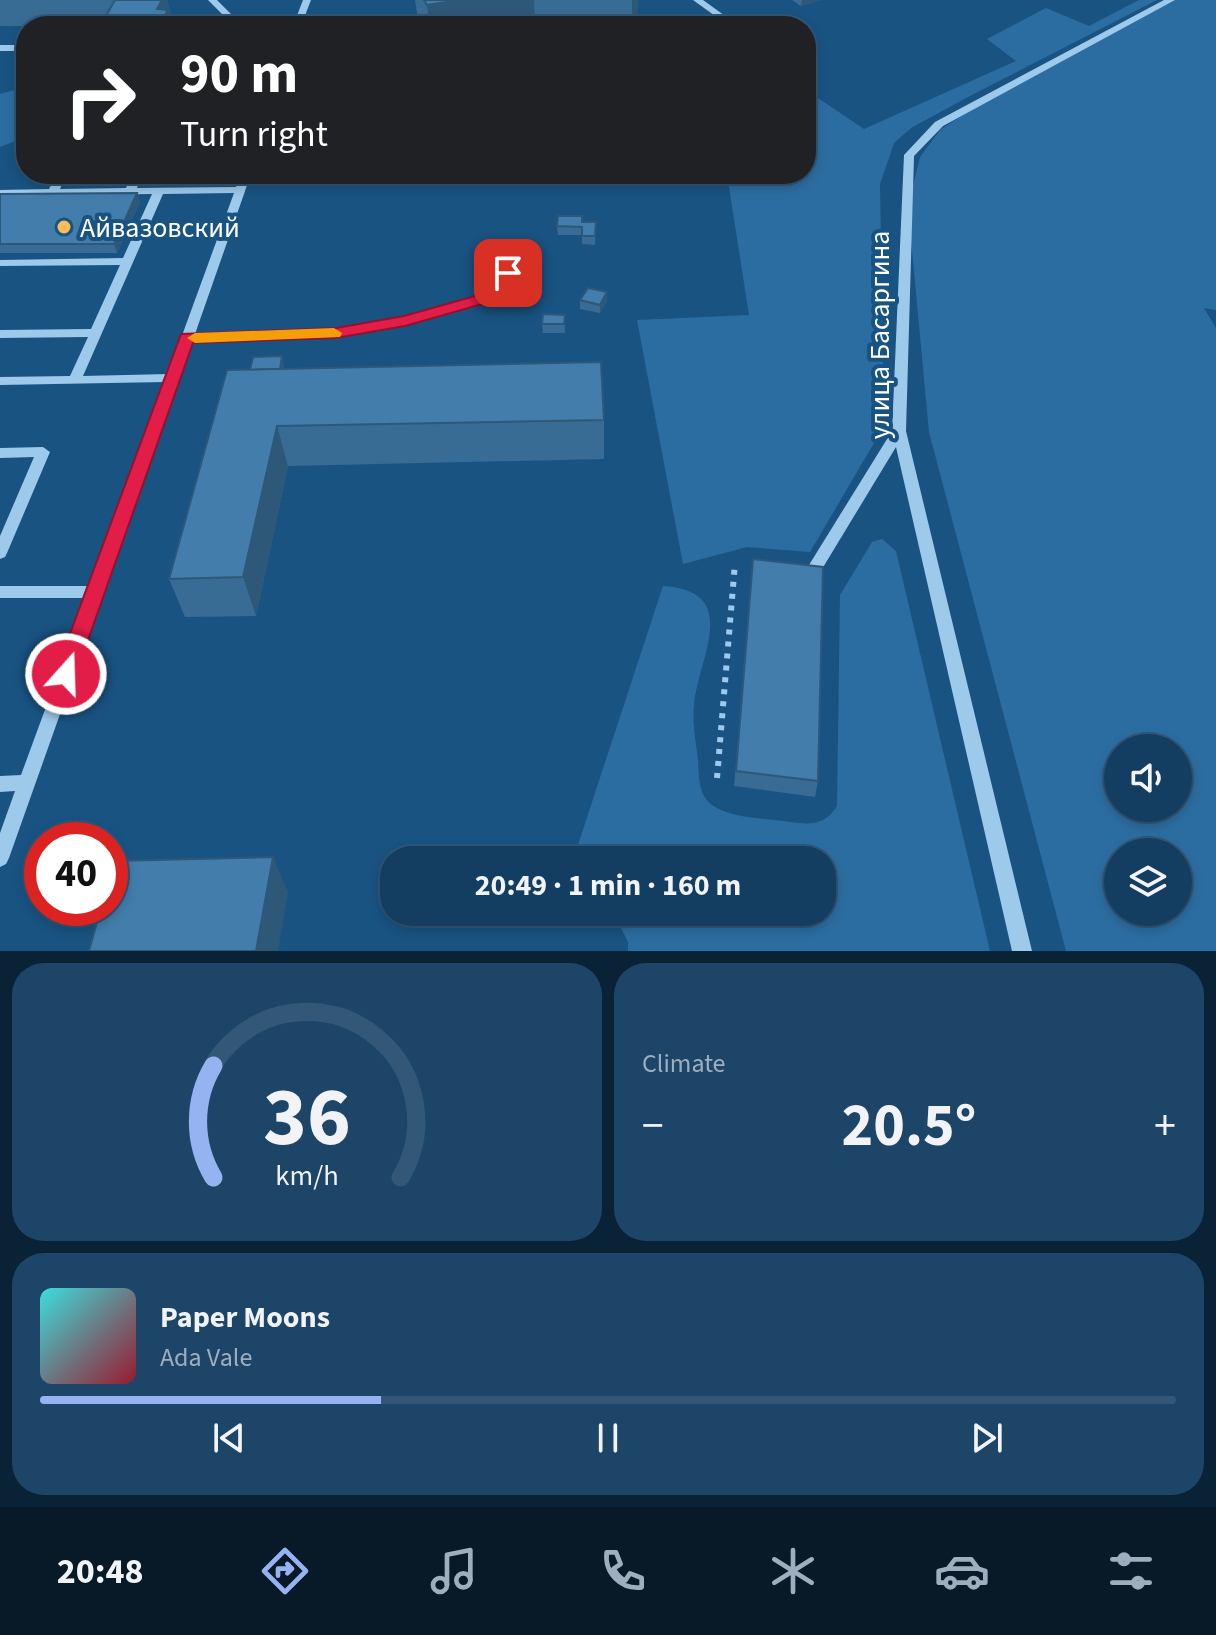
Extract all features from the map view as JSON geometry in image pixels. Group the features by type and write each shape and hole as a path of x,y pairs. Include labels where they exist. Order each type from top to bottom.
{"street":[{"path":"212,0 228,16"},
{"path":"697,0 720,16"},
{"name":"улица Басаргина","path":"1022,951 899,431 909,155 939,124 1171,0"},
{"path":"53,193 57,184"},
{"path":"130,192 133,184"},
{"path":"0,858 242,184"},
{"path":"0,193 240,190"},
{"path":"75,380 159,192"},
{"path":"0,263 127,261"},
{"path":"186,338 336,333 405,321 481,300 494,292 508,273"},
{"path":"0,334 96,333"},
{"path":"0,381 171,378"},
{"path":"817,565 899,431"},
{"path":"0,453 43,452 0,553"},
{"path":"0,592 95,592"},
{"path":"0,784 26,783"}],"path":[{"path":"717,778 735,563"}],"shaded area":[{"path":"1139,0 1157,0 966,98 911,128 894,143 880,184 884,426 810,552 747,547 683,564 637,320 749,315 729,184 816,184 816,97 864,129 1016,61 987,39 1046,8 1089,26"},
{"path":"1170,0 1216,0 1216,310 1204,308 1216,328 1216,951 1066,951 929,432 908,207 920,157 940,130 996,93"},
{"path":"16,90 16,141 0,147 0,94"},
{"path":"882,539 896,551 990,951 628,951 628,942 620,926 836,926 836,846 578,846 663,586 687,591 702,600 709,613 710,630 694,712 699,779 707,801 720,810 739,815 798,823 817,822 828,817 837,806 840,595 872,542"}],"building":[{"path":"115,0 162,0 157,9 168,10 165,16 106,16"},
{"path":"424,0 459,0 427,5"},
{"name":"Айвазовский","path":"137,193 114,244 0,244 0,194"},
{"path":"558,216 582,216 582,222 596,222 595,236 582,236 582,227 557,226"},
{"path":"588,288 607,292 600,305 580,300"},
{"path":"543,314 565,315 564,324 542,324"},
{"path":"282,356 280,369 250,370 253,357"},
{"path":"601,362 604,420 277,426 243,577 169,579 227,370"},
{"path":"753,559 823,567 818,781 736,771"},
{"path":"273,857 256,951 89,951 96,926 128,926 128,861"}],"slow traffic":[{"path":"195,338 334,333"}],"place":[{"name":"Айвазовский","path":"64,227"}],"route":[{"path":"66,674 186,338 336,333 405,321 481,300 494,292 508,273"}]}
